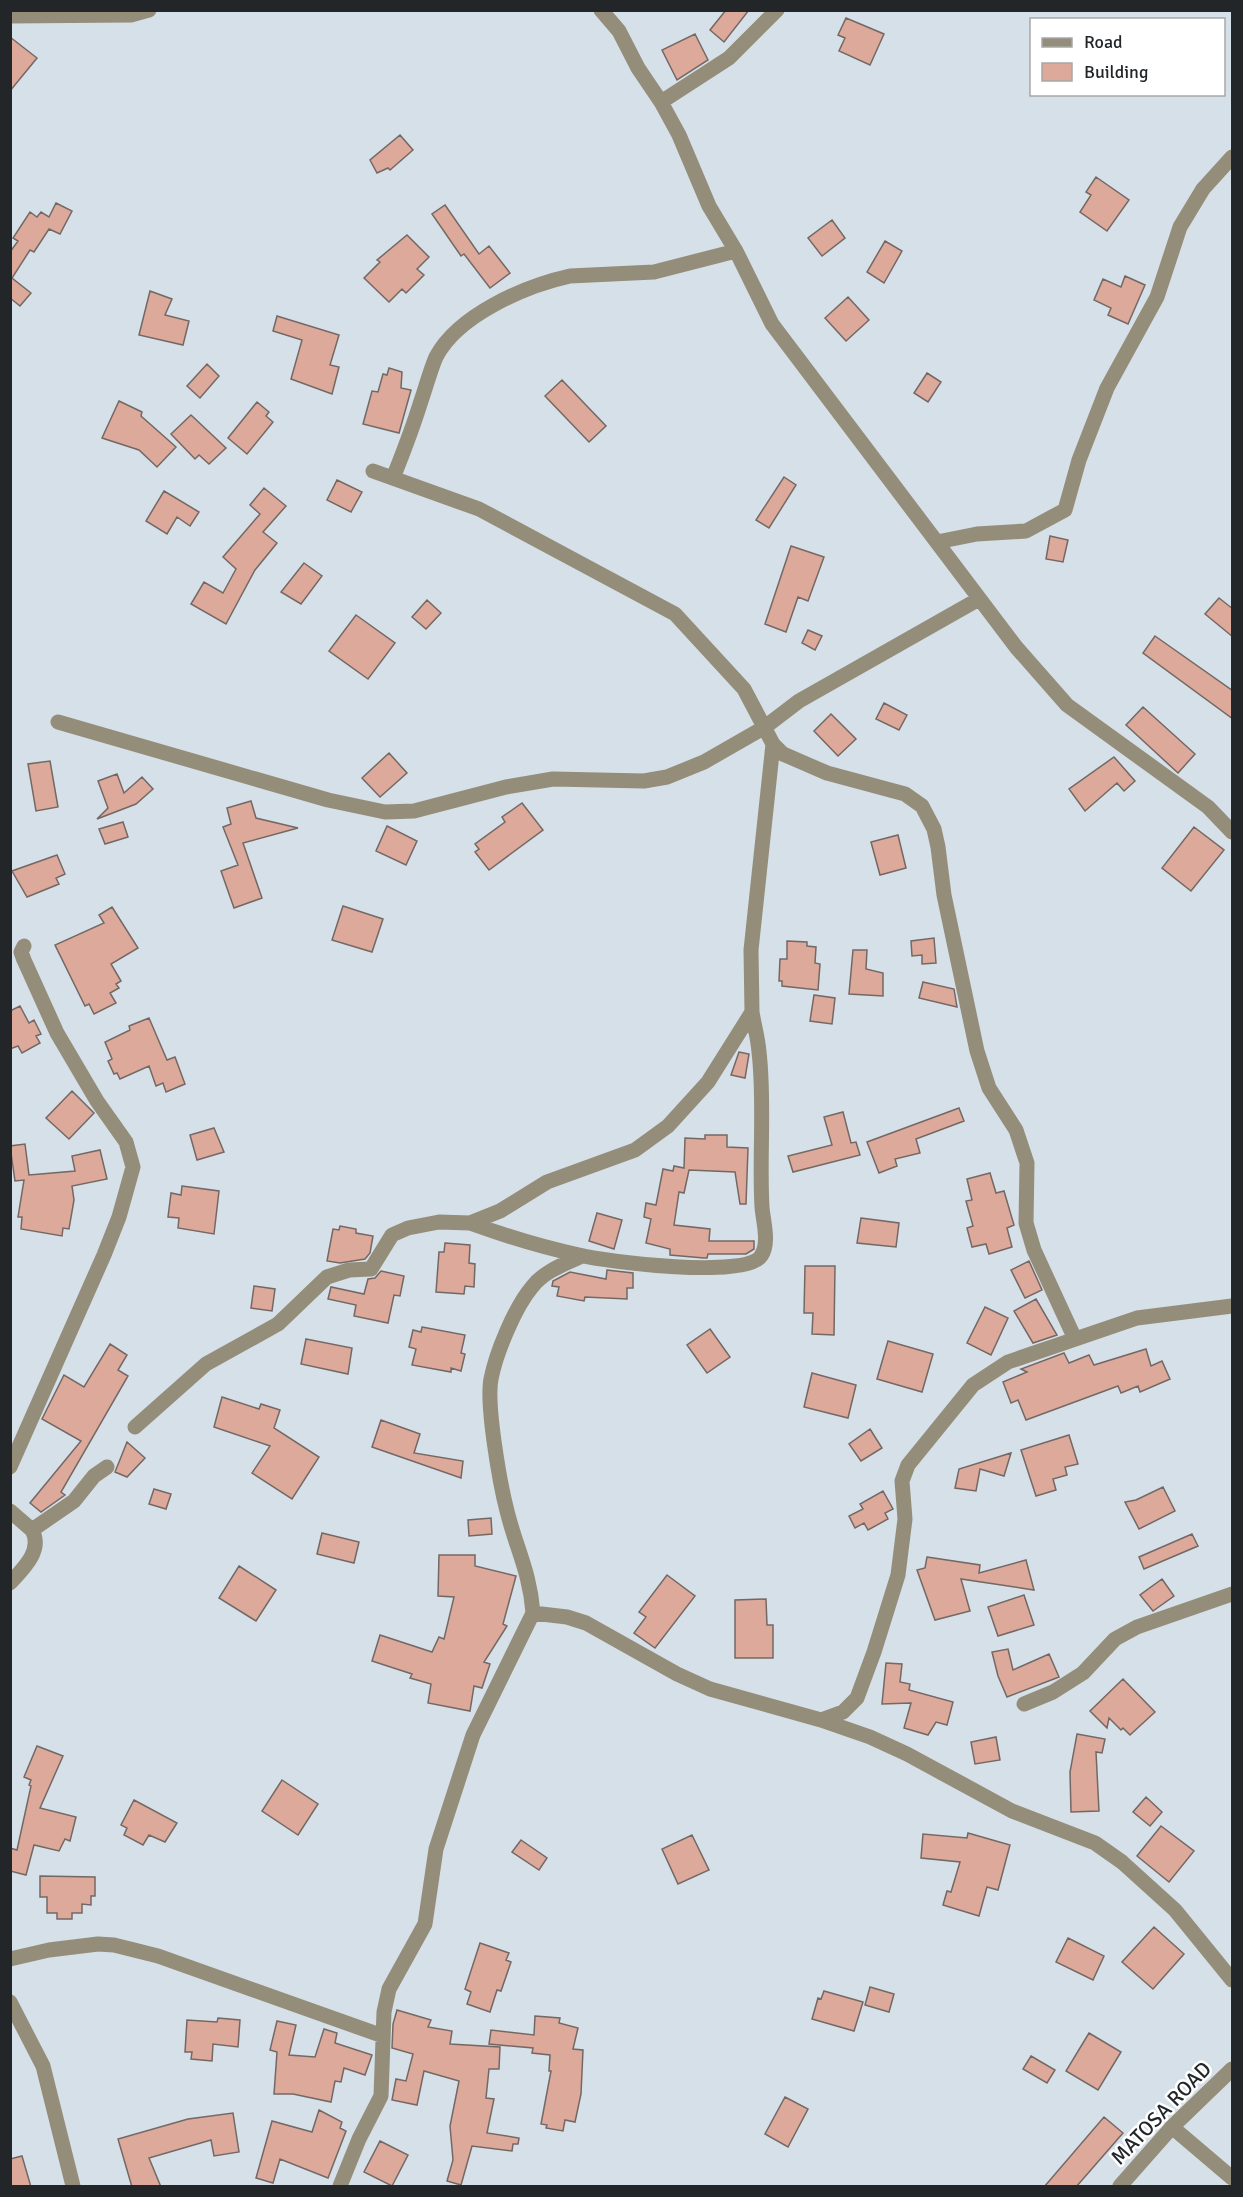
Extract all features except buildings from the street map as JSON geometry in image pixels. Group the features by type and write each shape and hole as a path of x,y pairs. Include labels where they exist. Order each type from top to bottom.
{"street":[{"path":"10,16 131,15 149,10"},
{"path":"601,10 615,25 679,135 709,206 736,251 772,324 979,599 1016,647 1067,705 1208,807 1233,832"},
{"path":"661,102 729,58 777,10"},
{"path":"937,542 977,534 1026,531 1065,510 1080,460 1107,388 1157,297 1180,227 1203,189 1233,157"},
{"path":"393,478 436,358 450,337 467,320 534,286 563,277 654,272 736,251"},
{"path":"373,471 479,509 675,614 744,688 773,744 783,754 827,773 905,794 922,806 934,829 944,895 977,1051 989,1088 1016,1130 1027,1163 1026,1223 1034,1250 1075,1339"},
{"path":"58,722 328,800 385,812 414,811 506,787 553,779 644,781 667,777 704,762 765,727 799,701 979,599"},
{"path":"135,1426 206,1364 278,1324 327,1277 349,1270 371,1269 392,1235 408,1228 439,1222 470,1223 519,1240 582,1256 657,1265 726,1267 749,1265 760,1258 765,1249 759,1053 752,1012 751,950 773,744"},
{"path":"10,1467 104,1255 123,1206 133,1167 126,1142 87,1084 57,1033 24,960 21,952 24,946"},
{"path":"470,1223 500,1211 547,1182 635,1150 668,1126 708,1082 752,1012"},
{"path":"340,2187 359,2139 381,2096 383,2036 389,1989 425,1924 436,1849 473,1735 533,1612 528,1570 506,1507 491,1410 491,1380 512,1322 532,1286 548,1272 582,1256"},
{"path":"821,1720 843,1712 857,1698 874,1652 887,1612 903,1547 905,1519 902,1480 908,1465 973,1385 1008,1362 1137,1318 1233,1306"},
{"path":"32,1530 74,1501 94,1476 107,1467"},
{"path":"10,1511 32,1530 36,1538 35,1552 10,1583"},
{"path":"1024,1704 1053,1692 1083,1673 1115,1639 1137,1627 1233,1594"},
{"path":"533,1612 567,1617 586,1623 667,1669 710,1689 821,1720 870,1737 907,1754 976,1793 1021,1815 1095,1844 1122,1862 1175,1910 1233,1980"},
{"path":"10,1959 49,1950 98,1944 114,1945 158,1956 383,2036"},
{"path":"10,2002 43,2066 73,2187"},
{"name":"MATOSA ROAD","path":"1120,2187 1172,2127 1233,2069"},
{"path":"1172,2127 1233,2178"}]}
